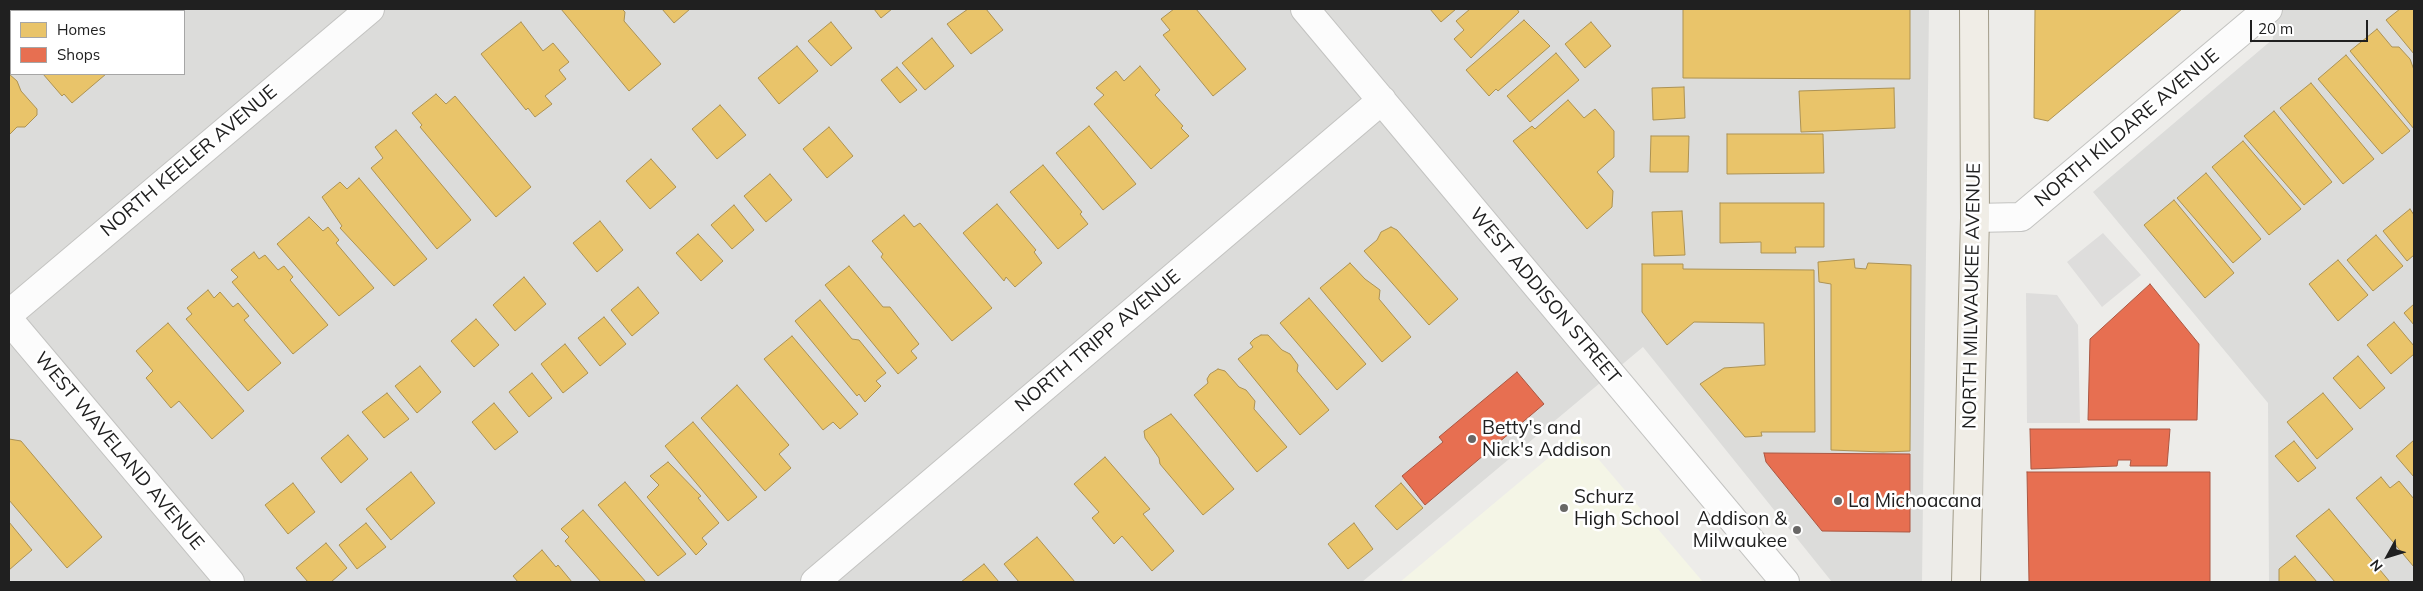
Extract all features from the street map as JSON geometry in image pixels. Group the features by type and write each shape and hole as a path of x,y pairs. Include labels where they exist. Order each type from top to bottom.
{"main road":[{"name":"NORTH MILWAUKEE AVENUE","path":"1966,582 1974,218 1974,9"}],"street":[{"name":"NORTH KEELER AVENUE","path":"9,314 370,9"},
{"name":"WEST ADDISON STREET","path":"1305,9 1785,582"},
{"name":"NORTH KILDARE AVENUE","path":"1974,218 2021,217 2268,9"},
{"name":"NORTH TRIPP AVENUE","path":"815,582 1382,100"},
{"name":"WEST WAVELAND AVENUE","path":"9,320 230,582"}],"shaded area":[{"path":"9,9 1929,9 1922,582 1832,582 1643,347 1362,582 9,582"},
{"path":"2273,9 2414,9 2414,582 2269,582 2268,403 2093,192 2273,39"},
{"path":"2103,233 2141,275 2102,307 2067,262"},
{"path":"2026,293 2057,295 2078,325 2080,423 2027,423"},
{"name":"Schurz High School","path":"1577,434 1703,582 1400,582"}],"building: Homes":[{"path":"58,9 59,10 10,10"},
{"path":"68,9 153,10 69,10"},
{"path":"561,9 622,9 625,12 624,21 661,64 629,91"},
{"path":"662,9 690,9 674,23"},
{"path":"874,9 892,9 881,18"},
{"path":"968,9 986,9 1003,30 971,54 947,24"},
{"path":"1174,9 1196,9 1246,69 1213,96 1163,35 1170,30 1161,19"},
{"path":"1430,9 1456,9 1441,22"},
{"path":"1470,9 1517,9 1519,12 1471,58 1454,39 1464,30 1456,21"},
{"path":"1683,9 1910,9 1910,79 1683,78"},
{"path":"2035,9 2182,9 2048,121 2034,118"},
{"path":"2400,9 2414,9 2414,54 2386,20"},
{"path":"10,10 10,34 9,33"},
{"path":"1524,20 1550,46 1498,91 1496,89 1489,96 1466,70"},
{"path":"521,22 543,51 553,43 569,62 559,70 566,79 545,96 552,104 535,117 528,108 526,110 481,54"},
{"path":"831,22 852,48 831,66 808,41"},
{"path":"1591,22 1611,46 1585,68 1565,44"},
{"path":"2377,29 2392,47 2399,47 2410,59 2414,70 2414,129 2350,51"},
{"path":"932,38 954,66 925,90 902,63"},
{"path":"797,46 818,71 779,104 758,78"},
{"path":"1556,53 1579,80 1530,122 1507,96"},
{"path":"2346,55 2410,131 2382,154 2318,79"},
{"path":"1140,66 1160,90 1155,95 1183,126 1181,128 1189,136 1151,169 1094,104 1104,95 1096,88 1116,71 1124,81"},
{"path":"897,67 917,90 900,103 881,80"},
{"path":"9,74 17,81 21,91 37,109 37,115 25,127 17,127 9,135"},
{"path":"44,75 105,75 72,103 64,94 62,96"},
{"path":"2311,83 2374,159 2343,184 2280,108"},
{"path":"1684,87 1685,118 1653,120 1652,88"},
{"path":"1894,88 1895,128 1801,132 1799,91"},
{"path":"436,94 446,104 455,96 531,187 496,217 420,127 422,125 412,113"},
{"path":"1568,100 1584,118 1595,109 1614,131 1614,157 1597,172 1613,191 1612,207 1587,229 1513,141 1532,126 1535,129"},
{"path":"720,105 746,135 717,159 692,129"},
{"path":"2274,111 2332,182 2304,205 2244,136"},
{"path":"1089,126 1136,184 1103,210 1056,153"},
{"path":"829,127 853,156 827,178 803,149"},
{"path":"396,130 471,220 437,249 371,168 383,158 375,147"},
{"path":"1727,134 1823,134 1824,173 1727,174"},
{"path":"1651,136 1689,136 1688,172 1650,172"},
{"path":"2243,141 2301,209 2269,235 2212,167"},
{"path":"651,159 676,187 650,209 626,181"},
{"path":"1043,165 1082,212 1080,214 1088,224 1058,249 1010,192"},
{"path":"2206,173 2261,239 2233,263 2177,198"},
{"path":"770,174 792,200 766,222 744,196"},
{"path":"359,178 427,259 394,286 340,228 342,226 322,197 340,182 347,189"},
{"path":"2174,200 2234,273 2205,298 2144,225"},
{"path":"1720,203 1824,203 1824,247 1795,247 1796,253 1761,253 1761,242 1720,243"},
{"path":"997,204 1036,250 1034,252 1042,263 1015,287 1006,277 1004,281 963,233"},
{"path":"734,205 754,230 732,249 711,225"},
{"path":"2410,209 2414,215 2414,255 2407,261 2383,231"},
{"path":"1682,211 1685,255 1654,256 1652,212"},
{"path":"904,215 914,227 920,223 992,308 952,341 881,257 883,254 872,241"},
{"path":"309,217 323,231 328,227 339,240 336,243 374,288 339,316 277,244"},
{"path":"600,221 623,250 597,272 573,243"},
{"path":"1391,227 1397,230 1458,299 1429,325 1364,251 1377,240 1381,232"},
{"path":"698,234 723,261 701,281 676,253"},
{"path":"2376,235 2403,266 2373,291 2347,260"},
{"path":"254,252 259,259 265,255 278,270 284,266 293,277 290,280 328,325 293,354 232,282 238,277 231,270"},
{"path":"1854,259 1855,268 1866,269 1868,263 1911,265 1910,451 1831,450 1831,284 1819,282 1818,262"},
{"path":"2338,260 2368,295 2338,321 2309,284"},
{"path":"1350,263 1365,279 1380,290 1379,299 1411,337 1382,362 1320,288"},
{"path":"1642,264 1683,264 1683,269 1814,270 1815,432 1761,432 1762,436 1745,437 1700,384 1724,368 1765,365 1764,323 1694,322 1667,345 1642,312"},
{"path":"849,266 883,307 890,307 919,344 911,351 917,358 898,374 825,285"},
{"path":"524,277 546,304 515,331 493,305"},
{"path":"638,287 659,313 632,336 611,310"},
{"path":"208,290 214,298 220,292 233,307 238,303 249,316 244,320 281,363 248,391 186,319 192,314 187,308"},
{"path":"1309,298 1366,364 1337,390 1280,323"},
{"path":"820,300 852,339 859,340 886,373 876,381 881,386 865,402 859,394 857,396 795,321"},
{"path":"2414,304 2414,325 2404,313"},
{"path":"604,317 626,344 600,366 578,338"},
{"path":"476,319 499,345 474,367 451,341"},
{"path":"2394,322 2414,346 2414,354 2391,374 2367,345"},
{"path":"168,323 244,411 212,439 179,401 171,408 146,378 153,371 136,351"},
{"path":"1261,335 1268,335 1282,350 1290,354 1298,365 1297,371 1329,410 1300,435 1238,359 1253,347 1250,343"},
{"path":"792,336 858,414 840,429 833,422 823,430 764,359"},
{"path":"565,344 588,373 563,393 541,364"},
{"path":"2358,356 2385,388 2360,409 2333,378"},
{"path":"420,366 441,392 417,413 395,386"},
{"path":"1218,369 1225,371 1239,387 1246,390 1255,401 1254,409 1287,447 1257,472 1194,395 1208,383 1207,379 1210,374"},
{"path":"532,373 552,398 529,417 509,392"},
{"path":"737,385 789,445 779,454 791,468 765,491 701,418"},
{"path":"387,393 409,419 384,438 362,412"},
{"path":"2323,393 2353,429 2317,459 2287,422"},
{"path":"494,403 518,432 495,450 472,422"},
{"path":"1171,414 1234,489 1203,515 1160,464 1159,458 1145,438 1144,431"},
{"path":"693,422 757,497 728,521 665,446"},
{"path":"348,435 368,459 341,483 321,458"},
{"path":"9,439 21,441 102,537 67,568 9,500"},
{"path":"2414,440 2414,477 2396,456"},
{"path":"2294,441 2316,468 2298,482 2275,456"},
{"path":"1105,457 1150,509 1143,514 1174,551 1152,571 1122,536 1114,544 1092,518 1099,512 1074,484"},
{"path":"668,462 701,496 698,498 719,523 702,538 707,544 696,555 647,497 659,485 650,476"},
{"path":"411,472 435,503 391,540 366,509"},
{"path":"2381,477 2390,488 2399,481 2414,499 2414,567 2356,498"},
{"path":"625,482 686,554 658,576 598,505"},
{"path":"293,483 315,512 288,534 265,505"},
{"path":"1401,483 1423,508 1397,530 1375,506"},
{"path":"2329,509 2390,582 2335,582 2296,536"},
{"path":"583,510 646,582 601,582 565,541 569,537 561,529"},
{"path":"9,522 32,550 9,570"},
{"path":"366,523 386,547 357,569 339,545"},
{"path":"1354,523 1373,549 1348,569 1328,544"},
{"path":"1037,537 1075,582 1019,582 1004,564"},
{"path":"326,543 347,568 331,582 308,582 296,568"},
{"path":"542,550 572,582 518,582 513,576"},
{"path":"2295,556 2317,582 2279,582 2279,569"},
{"path":"984,564 999,582 961,582"}],"building: Shops":[{"path":"2150,284 2199,344 2197,420 2088,420 2090,339"},
{"name":"Betty's and Nick's Addison","path":"1517,372 1544,404 1425,505 1402,476 1443,442 1439,437"},
{"path":"2030,429 2170,429 2167,466 2130,466 2131,460 2118,460 2117,466 2031,469"},
{"path":"1764,453 1910,454 1910,532 1822,531 1766,462"},
{"path":"2027,472 2210,472 2210,582 2029,582"}],"place":[{"name":"Betty's and Nick's Addison","path":"1472,439"},
{"name":"La Michoacana","path":"1838,501"},
{"name":"Schurz High School","path":"1564,508"},
{"name":"Addison & Milwaukee","path":"1797,530"}]}
